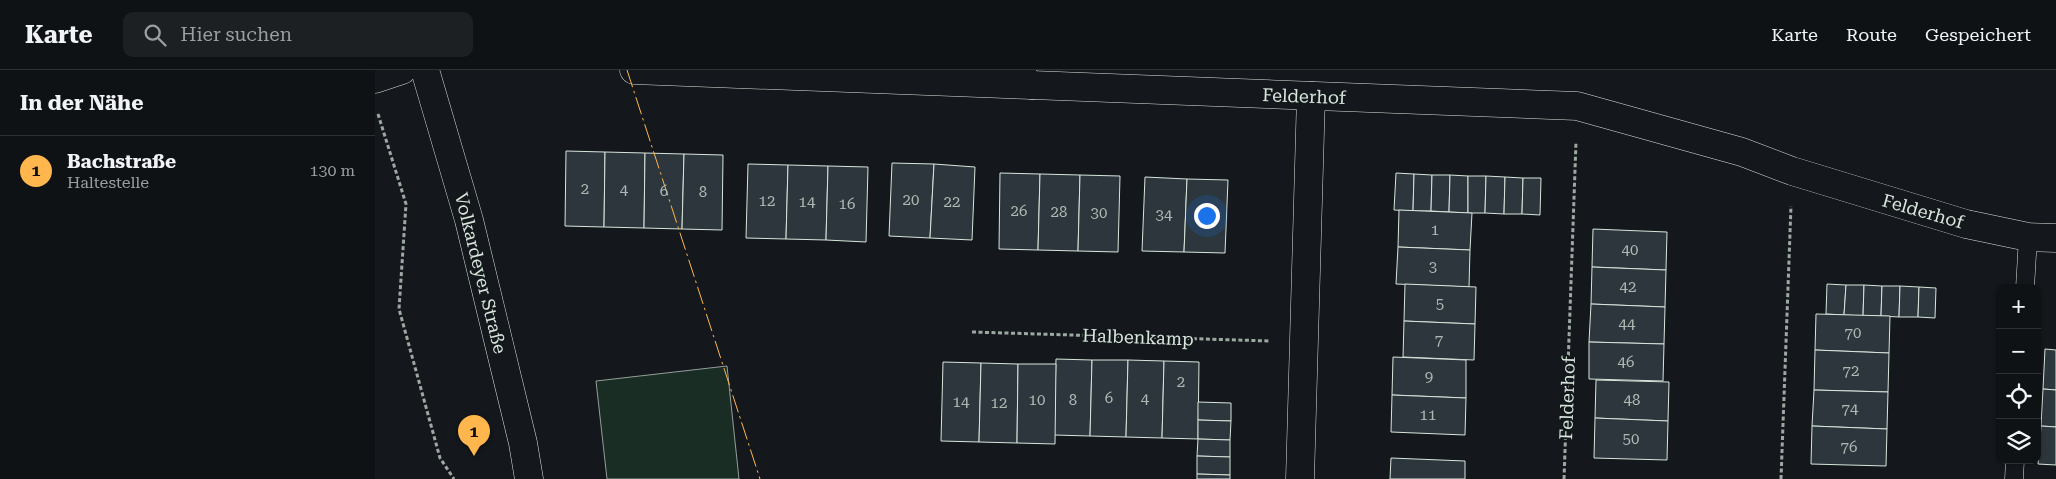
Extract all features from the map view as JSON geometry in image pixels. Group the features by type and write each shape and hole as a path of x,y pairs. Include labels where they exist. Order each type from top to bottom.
{"street":[{"path":"375,80 402,70"},
{"name":"Volkardeyer Straße","path":"425,70 469,220 523,443 529,479"},
{"name":"Felderhof","path":"634,70 1022,78 1311,96 1577,106 1742,152 1792,171 1966,224 2028,236 2056,238"},
{"path":"1300,479 1311,96"}],"lane":[{"path":"2025,284 2028,236"},
{"path":"2014,479 2015,464"}],"path":[{"path":"375,105 406,204 399,309 440,458 454,479"},
{"name":"Felderhof","path":"1564,479 1577,106"},
{"path":"1781,479 1792,171"},
{"name":"Halbenkamp","path":"972,332 1304,342"}],"green space":[{"path":"727,366 739,479 607,479 596,381"}],"building":[{"path":"566,151 605,152 604,227 565,226"},
{"path":"605,152 645,153 644,228 604,227"},
{"path":"645,153 684,154 682,229 644,228"},
{"path":"684,154 723,155 722,230 682,229"},
{"path":"892,163 934,164 930,238 889,236"},
{"path":"748,164 788,165 786,239 746,238"},
{"path":"934,164 975,167 972,240 930,238"},
{"path":"788,165 828,166 826,240 786,239"},
{"path":"828,166 868,167 866,242 826,240"},
{"path":"1000,173 1040,174 1038,250 999,249"},
{"path":"1396,173 1414,174 1413,211 1394,210"},
{"path":"1040,174 1080,175 1078,251 1038,250"},
{"path":"1414,174 1432,175 1431,211 1413,211"},
{"path":"1080,175 1120,176 1118,252 1078,251"},
{"path":"1432,175 1450,175 1449,212 1431,211"},
{"path":"1450,175 1468,176 1468,213 1449,212"},
{"path":"1468,176 1486,176 1485,213 1468,213"},
{"path":"1486,176 1505,177 1504,214 1485,213"},
{"path":"1145,177 1187,179 1184,252 1142,251"},
{"path":"1505,177 1523,178 1522,214 1504,214"},
{"path":"1523,178 1541,178 1540,215 1522,214"},
{"path":"1187,179 1228,180 1225,253 1184,252"},
{"path":"1399,210 1472,213 1470,250 1398,247"},
{"path":"1593,229 1667,232 1666,270 1592,267"},
{"path":"1398,247 1470,250 1469,287 1396,284"},
{"path":"1592,267 1666,270 1665,307 1591,304"},
{"path":"1405,284 1476,287 1475,324 1404,321"},
{"path":"1827,284 1846,285 1844,315 1826,314"},
{"path":"1846,285 1864,285 1863,316 1844,315"},
{"path":"1864,285 1882,286 1881,316 1863,316"},
{"path":"1882,286 1900,286 1899,317 1881,316"},
{"path":"1900,286 1919,287 1918,317 1899,317"},
{"path":"1919,287 1936,288 1935,318 1918,317"},
{"path":"1591,304 1665,307 1664,344 1589,342"},
{"path":"1816,314 1890,316 1889,353 1815,350"},
{"path":"1404,321 1475,324 1474,360 1403,357"},
{"path":"1589,342 1664,344 1663,381 1589,379"},
{"path":"2045,349 2056,350 2056,390 2043,389"},
{"path":"1815,350 1889,353 1888,392 1814,390"},
{"path":"1393,357 1466,360 1466,398 1392,395"},
{"path":"1056,359 1092,360 1090,436 1054,435"},
{"path":"1092,360 1128,360 1126,437 1090,436"},
{"path":"1128,360 1164,361 1162,438 1126,437"},
{"path":"1164,361 1199,362 1198,439 1162,438"},
{"path":"943,362 981,363 979,442 941,441"},
{"path":"981,363 1018,364 1017,443 979,442"},
{"path":"1018,364 1056,364 1055,444 1017,443"},
{"path":"1596,380 1669,382 1668,421 1595,418"},
{"path":"2043,389 2056,390 2056,427 2041,426"},
{"path":"1814,390 1888,392 1887,429 1812,426"},
{"path":"1392,395 1466,398 1465,435 1391,432"},
{"path":"1198,402 1231,403 1231,421 1198,420"},
{"path":"1595,418 1668,421 1667,460 1594,458"},
{"path":"1198,420 1231,421 1230,440 1198,439"},
{"path":"1812,426 1887,429 1886,466 1811,464"},
{"path":"2041,426 2056,427 2056,465 2038,464 2041,464"},
{"path":"1198,439 1230,440 1230,457 1197,456"},
{"path":"1197,456 1230,457 1230,475 1197,474"},
{"path":"1391,458 1465,461 1465,479 1390,479"},
{"path":"1197,474 1230,475 1230,479 1197,479"}],"power":[{"path":"627,70 760,479"}],"place":[{"name":"Bachstraße","path":"474,456"}]}
